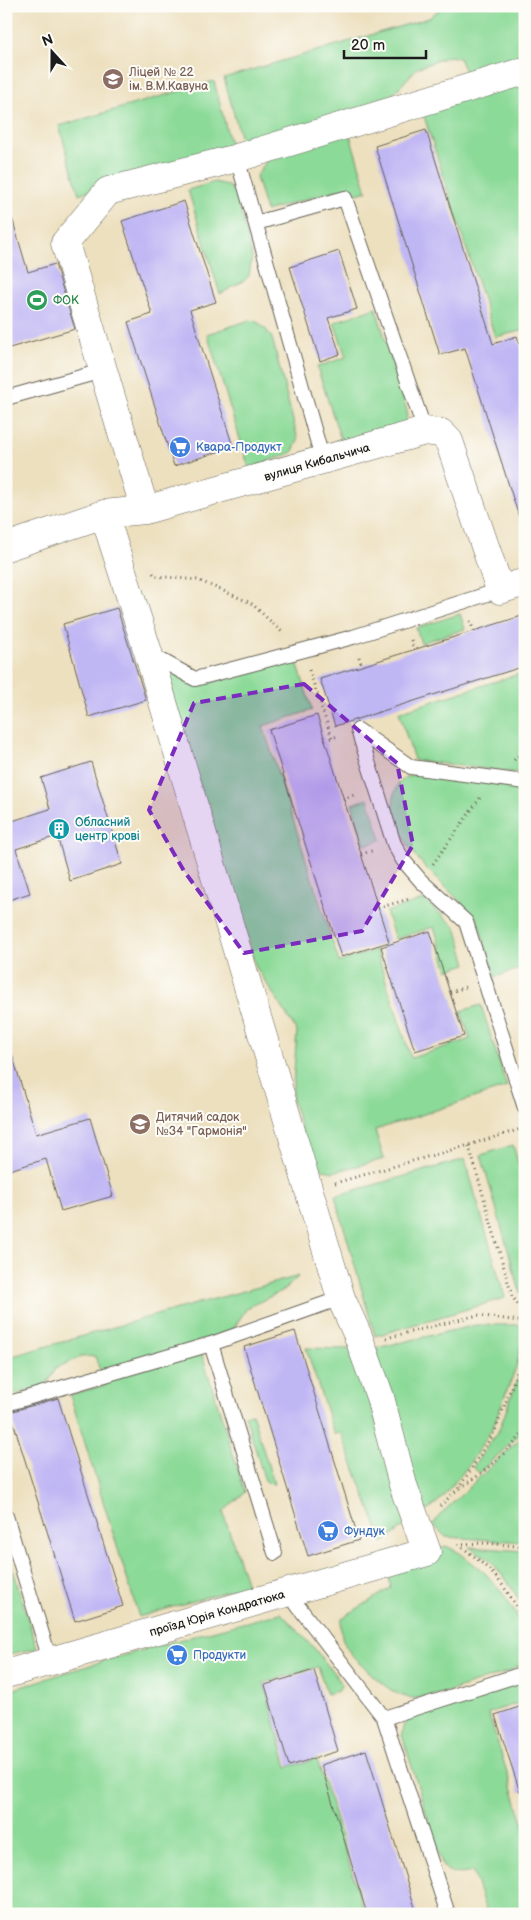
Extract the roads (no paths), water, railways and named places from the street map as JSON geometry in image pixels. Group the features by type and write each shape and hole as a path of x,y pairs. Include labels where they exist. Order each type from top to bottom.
{"street":[{"path":"145,510 65,243 108,191 237,158 525,71"},
{"path":"425,431 441,433 449,441 512,586"},
{"name":"вулиця Кибальчича","path":"6,547 104,514 145,510 425,431"},
{"path":"104,514 148,652 341,1298"},
{"name":"проїзд Юрія Кондратюка","path":"6,1674 288,1593 422,1540 403,1485 380,1397 361,1344 341,1298"}],"lane":[{"path":"237,158 323,461"},
{"path":"256,223 345,198 425,431"},
{"path":"6,398 102,371"},
{"path":"148,652 195,679 353,637 512,586"},
{"path":"525,782 411,766 358,730 394,844 403,860 421,881 466,922 525,1108"},
{"path":"6,1404 211,1344 341,1298"},
{"path":"211,1344 274,1553"},
{"path":"6,1516 50,1660"},
{"path":"288,1593 384,1718 448,1914"},
{"path":"384,1718 525,1673"}],"place":[{"name":"Ліцей № 22 ім. В.М.Кавуна","path":"113,79"},
{"name":"ФОК","path":"37,300"},
{"name":"Квара-Продукт","path":"180,447"},
{"name":"Обласний центр крові","path":"59,829"},
{"name":"Дитячий садок №34 \"Гармонія\"","path":"140,1124"},
{"name":"Фундук","path":"328,1531"},
{"name":"Продукти","path":"177,1655"}]}
